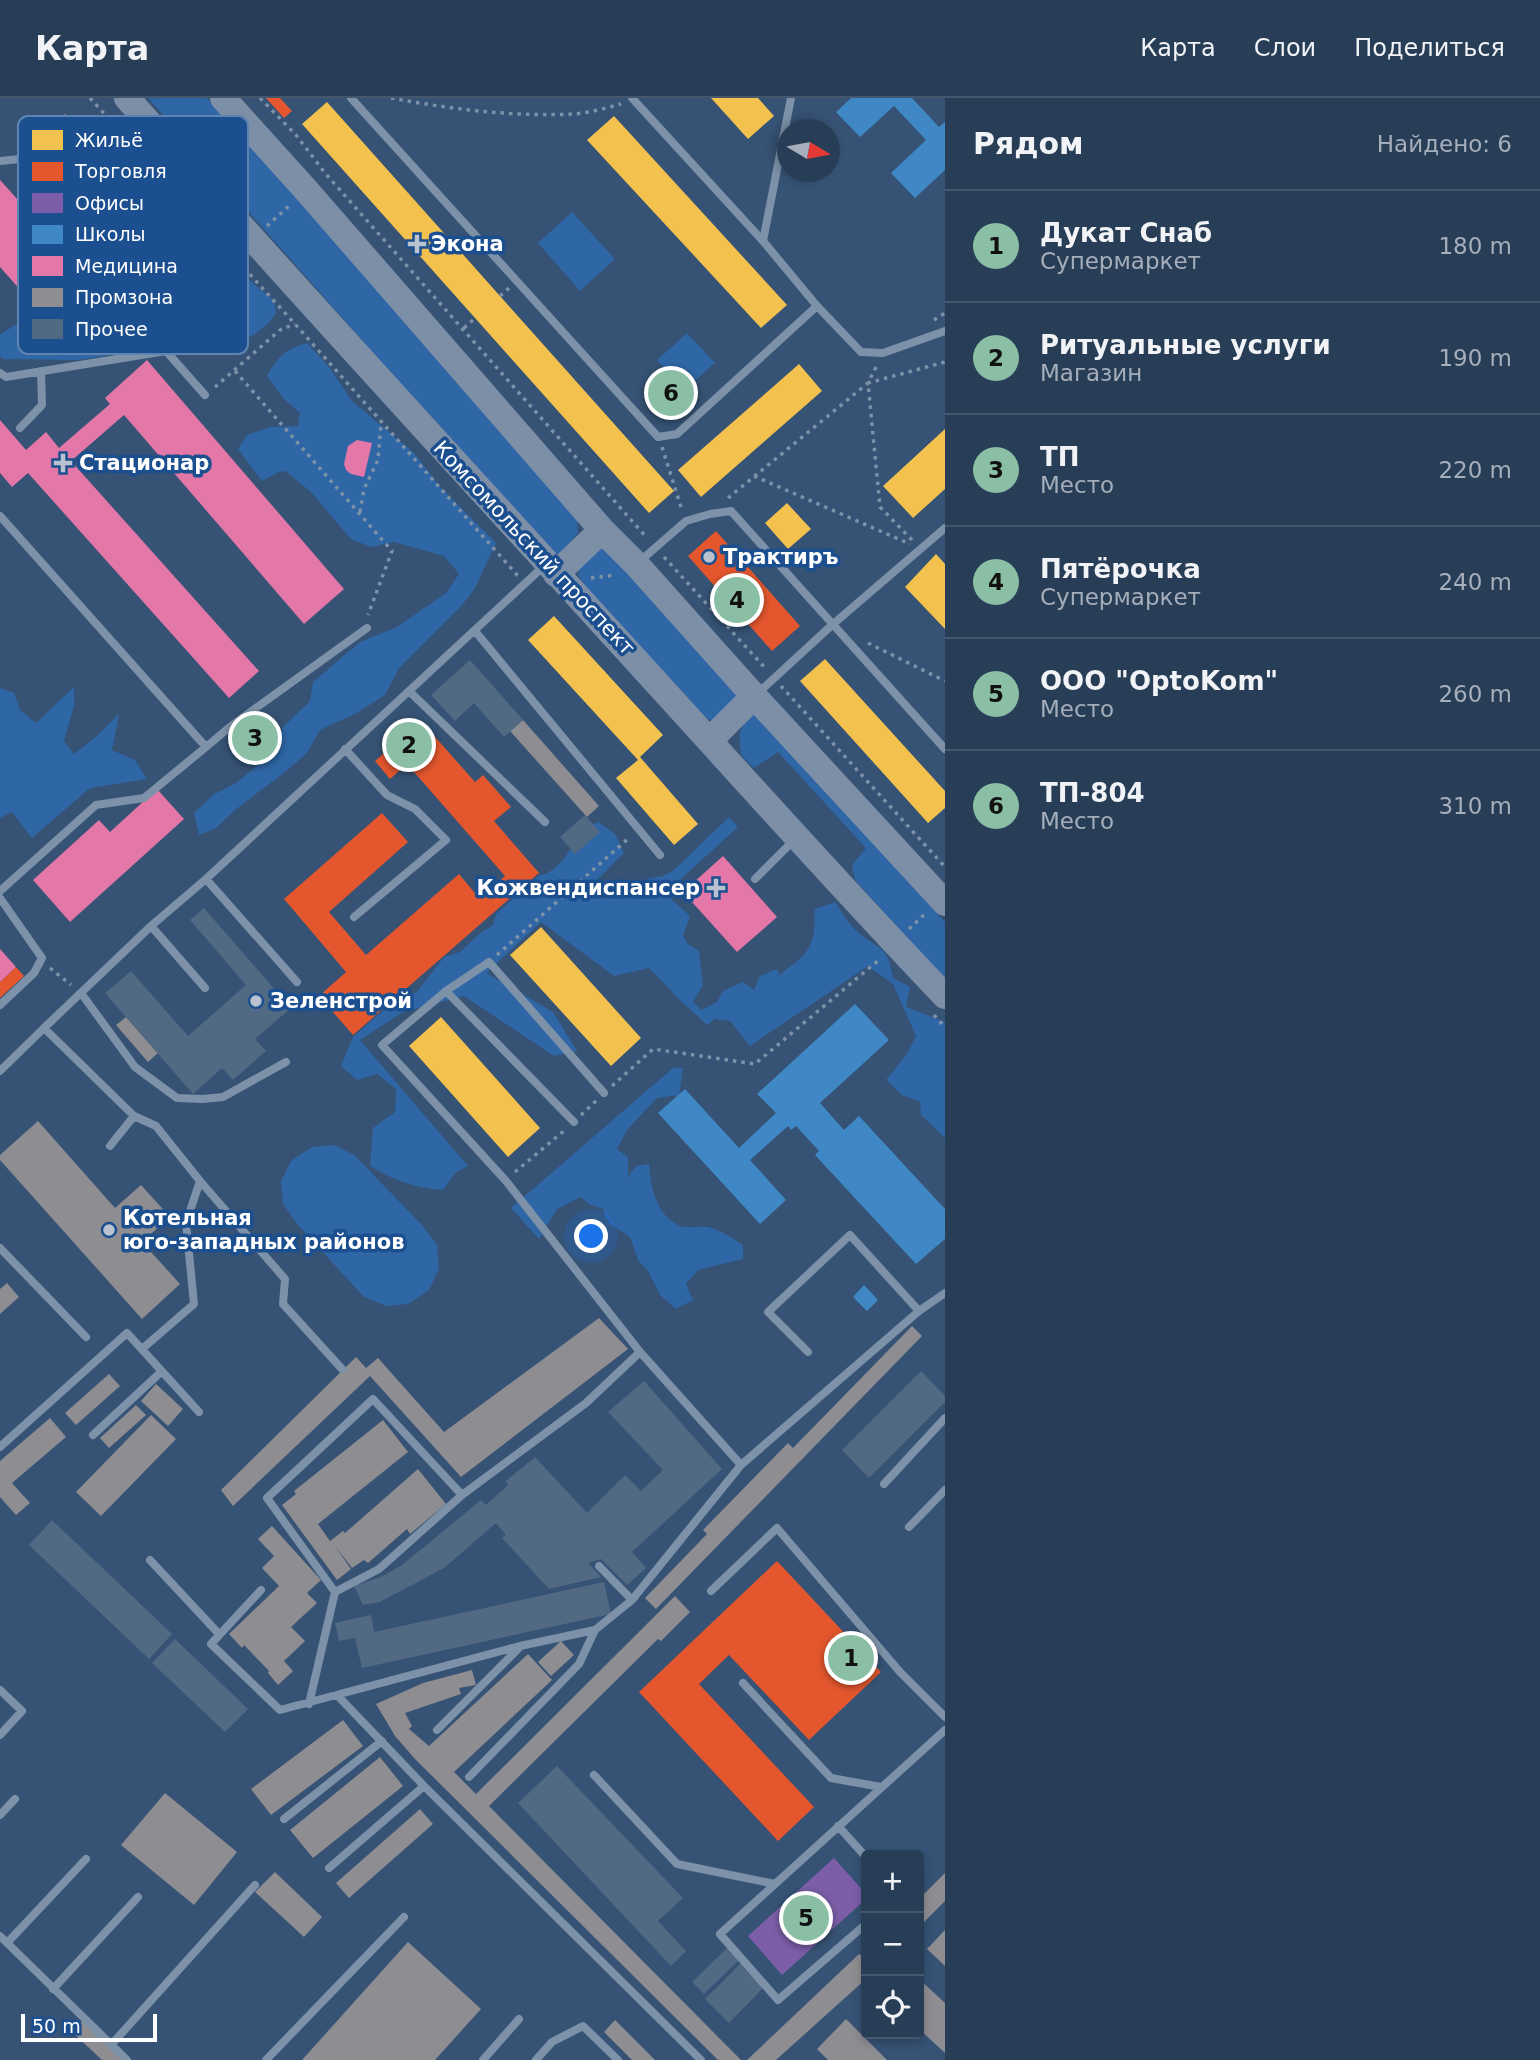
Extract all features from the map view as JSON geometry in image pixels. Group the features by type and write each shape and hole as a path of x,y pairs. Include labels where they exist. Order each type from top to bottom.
{"main road":[{"name":"Комсомольский проспект","path":"127,98 143,116"},
{"path":"223,98 239,116"},
{"path":"248,126 602,530 650,560 754,696 943,901"},
{"name":"Комсомольский проспект","path":"248,234 750,784 796,838 945,996"},
{"path":"557,574 602,530"},
{"path":"710,740 754,696"}],"lane":[{"path":"351,98 658,437 677,434 817,306"},
{"path":"763,241 791,98"},
{"path":"633,100 861,352 883,353 945,331"},
{"path":"0,161 18,159"},
{"path":"0,373 6,377 147,354"},
{"path":"169,354 205,395"},
{"path":"20,428 42,405 41,371"},
{"path":"650,560 686,521 710,513 731,511 945,749"},
{"path":"0,516 206,747"},
{"path":"754,696 945,528"},
{"path":"0,1071 151,926 206,879 475,631 557,574"},
{"path":"0,891 96,805 144,798 231,726 367,628"},
{"path":"475,631 660,855"},
{"path":"409,691 545,822"},
{"path":"345,749 387,795 415,809 446,840 354,917"},
{"path":"755,879 796,838"},
{"path":"206,879 298,982"},
{"path":"0,898 42,958 33,973 0,1005"},
{"path":"151,926 205,988"},
{"path":"604,1093 489,962 446,991 382,1045 506,1181 640,1352 741,1465"},
{"path":"446,991 574,1122"},
{"path":"81,993 135,1067 177,1098 223,1097 286,1062"},
{"path":"44,1028 134,1116 156,1126 285,1279 283,1304 342,1369"},
{"path":"110,1146 134,1116"},
{"path":"142,1349 194,1304 186,1223 200,1181"},
{"path":"808,1352 768,1312 850,1235 919,1311"},
{"path":"0,1248 86,1337"},
{"path":"469,1777 579,1664 595,1630 632,1600 741,1465 919,1311 945,1293"},
{"path":"0,1447 127,1333 199,1412"},
{"path":"335,1592 379,1569 462,1495 586,1403 640,1352"},
{"path":"93,1435 161,1372"},
{"path":"309,1704 335,1592 267,1498 373,1399 462,1495"},
{"path":"884,1484 945,1418"},
{"path":"909,1527 945,1490"},
{"path":"711,1591 777,1528 900,1672 945,1717"},
{"path":"150,1560 219,1634"},
{"path":"599,1566 632,1600"},
{"path":"261,1590 211,1644 280,1710 520,1646 595,1630"},
{"path":"437,1730 520,1646"},
{"path":"743,1683 831,1778 881,1787"},
{"path":"0,1690 22,1712 0,1735"},
{"path":"337,1695 424,1786 701,2060"},
{"path":"861,1928 778,2000 720,1934 945,1730"},
{"path":"284,1819 382,1741"},
{"path":"594,1775 677,1864 775,1884"},
{"path":"329,1868 424,1786"},
{"path":"0,1815 15,1799"},
{"path":"838,1826 861,1851"},
{"path":"86,1859 3,1940 127,2060"},
{"path":"111,2045 255,1885"},
{"path":"53,1989 138,1897"},
{"path":"266,2060 404,1917"},
{"path":"483,2060 519,2019"},
{"path":"536,2060 552,2042 583,2026 618,2060"}],"path":[{"path":"260,98 296,135 324,173 464,328 650,560 774,678 945,867"},
{"path":"391,98 431,106 548,114 575,114 633,100"},
{"path":"252,239 306,190"},
{"path":"925,326 945,313"},
{"path":"464,328 475,318"},
{"path":"205,395 279,330 295,324"},
{"path":"883,353 868,383 880,507 921,549"},
{"path":"710,513 868,383 945,362"},
{"path":"235,371 392,551 368,612 367,628"},
{"path":"359,512 364,489 378,460 381,421"},
{"path":"658,437 686,521"},
{"path":"754,476 921,549"},
{"path":"557,574 583,579 650,560 673,549"},
{"path":"832,625 945,681"},
{"path":"489,962 640,829"},
{"path":"506,1181 653,1049 755,1064 881,958 894,943 943,901"},
{"path":"42,958 81,993"}],"shaded area":[{"path":"148,98 207,98 223,116 164,116"},
{"path":"248,144 577,513 578,533 561,553 551,554 248,211"},
{"path":"572,212 615,259 580,291 538,243"},
{"path":"248,277 274,300 276,313 248,339"},
{"path":"16,324 18,354 107,354 77,360 3,359 0,356 0,335"},
{"path":"687,333 715,363 684,390 657,360"},
{"path":"307,343 330,368 352,401 414,453 442,489 496,543 475,588 463,604 399,668 385,695 357,713 320,730 307,753 216,828 199,835 194,813 213,795 236,783 275,751 283,727 310,701 313,682 360,642 397,627 446,593 459,574 444,556 394,542 371,547 351,539 310,491 285,471 262,481 238,449 247,435 270,427 298,426 300,413 284,399 267,376 283,355"},
{"path":"603,548 610,551 736,692 737,703 713,721 705,718 595,600 578,575 586,557"},
{"path":"74,687 74,706 64,741 74,754 119,714 112,750 135,760 147,779 90,788 32,838 12,812 0,818 0,688 14,693 20,710 36,723"},
{"path":"753,714 764,721 945,922 945,980 855,880 852,865 866,848 778,752 754,768 741,755 740,732"},
{"path":"729,817 738,827 667,895 690,916 683,936 688,944 699,951 703,985 693,1002 701,1010 717,1002 723,991 743,982 754,990 760,976 777,969 779,975 802,957 810,945 813,939 815,909 835,902 856,931 886,955 893,978 910,987 906,1007 945,1022 945,1138 921,1115 920,1102 902,1095 886,1080 907,1054 916,1036 893,984 868,966 750,1046 730,1021 715,1019 707,1025 649,968 614,976 541,922 486,973 553,1012 577,1051 554,1056 464,996 403,1012 360,1040 468,1166 455,1173 443,1190 405,1182 370,1166 373,1128 395,1112 396,1089 377,1074 357,1080 341,1066 353,1037 401,995 416,993 444,957 460,952 493,925 496,914 538,876 557,867 589,827 598,822 615,834 624,853 594,883 594,897 609,899 633,890 647,879 663,876 674,870"},
{"path":"673,1068 683,1068 679,1095 657,1098 627,1130 617,1149 628,1157 628,1177 636,1166 649,1164 656,1200 665,1215 683,1227 713,1228 743,1245 743,1259 698,1270 686,1284 693,1300 676,1309 660,1295 648,1271 638,1260 630,1237 610,1224 603,1209 589,1204 581,1197 557,1209 539,1239 511,1208"},
{"path":"334,1145 354,1155 422,1225 437,1245 439,1269 429,1290 408,1304 386,1306 363,1296 298,1225 283,1204 281,1181 291,1161 312,1147"}],"building: Жильё":[{"path":"711,98 758,98 774,116 748,139"},
{"path":"327,102 674,491 649,513 302,124"},
{"path":"614,116 787,305 761,328 587,140"},
{"path":"799,364 822,391 701,497 678,470"},
{"path":"669,380 684,395 672,406 658,391"},
{"path":"945,429 945,489 913,518 883,486"},
{"path":"787,503 811,529 788,549 765,523"},
{"path":"936,554 945,564 945,629 905,587"},
{"path":"554,616 663,735 640,757 698,824 674,845 616,778 638,760 528,640"},
{"path":"825,659 945,791 945,808 928,823 800,681"},
{"path":"541,927 641,1038 611,1066 510,955"},
{"path":"441,1017 540,1128 508,1157 409,1046"}],"building: Торговля":[{"path":"266,98 280,98 292,111 284,118"},
{"path":"716,531 800,626 772,651 688,556"},
{"path":"421,721 475,782 483,775 511,807 494,821 539,873 353,1035 319,996 346,972 284,899 382,813 408,842 329,912 366,955 459,874 479,898 505,876 407,764 390,779 375,761"},
{"path":"16,967 24,976 0,998 0,982"},
{"path":"777,1561 881,1672 809,1740 729,1655 699,1684 814,1807 778,1841 639,1692"}],"building: Офисы":[{"path":"834,1858 861,1888 861,1904 782,1975 748,1936"}],"building: Школы":[{"path":"851,98 912,98 939,127 945,122 945,170 915,198 891,173 926,140 894,106 860,137 836,112"},
{"path":"855,1004 889,1040 820,1103 844,1130 859,1116 945,1209 945,1239 916,1264 815,1155 819,1151 796,1126 791,1130 788,1126 750,1160 786,1200 760,1224 658,1113 685,1089 739,1148 776,1113 757,1094"},
{"path":"864,1285 878,1300 867,1311 853,1297"}],"building: Медицина":[{"path":"0,180 18,200 18,287 0,267"},
{"path":"147,360 344,589 304,624 124,415 71,461 259,671 229,698 28,473 12,487 0,473 0,420 26,450 46,432 59,448 110,404 105,398"},
{"path":"357,440 372,443 364,477 351,474 344,464 348,446"},
{"path":"251,721 272,744 259,755 239,732"},
{"path":"157,789 184,819 70,922 33,880 99,820 110,832"},
{"path":"723,856 777,917 737,952 683,892"},
{"path":"0,949 16,967 0,982"}],"building: Промзона":[{"path":"523,720 599,806 587,817 510,731"},
{"path":"126,1017 158,1053 148,1062 116,1025"},
{"name":"Котельная юго-западных районов","path":"38,1121 115,1208 141,1185 170,1217 142,1242 180,1284 142,1319 0,1160 0,1155"},
{"path":"7,1283 19,1297 0,1314 0,1289"},
{"path":"599,1318 628,1349 461,1477 370,1376 233,1506 221,1490 356,1357 366,1368 378,1358 444,1432"},
{"path":"912,1326 922,1336 656,1609 645,1598 707,1534 703,1530 788,1443 793,1448"},
{"path":"109,1374 120,1386 76,1425 65,1413"},
{"path":"156,1384 183,1409 168,1426 141,1401"},
{"path":"136,1405 146,1415 109,1448 100,1438"},
{"path":"151,1415 176,1439 101,1516 76,1492"},
{"path":"50,1418 66,1437 12,1483 30,1503 16,1515 0,1497 0,1461"},
{"path":"383,1420 408,1452 318,1524 330,1541 343,1531 345,1533 418,1469 446,1504 410,1534 407,1529 368,1563 364,1560 352,1568 335,1546 351,1569 337,1580 282,1505 296,1494 294,1491"},
{"path":"272,1526 321,1580 307,1593 317,1603 291,1627 305,1641 284,1661 293,1671 278,1685 269,1671 244,1645 242,1648 229,1634 279,1586 262,1568 274,1556 258,1539"},
{"path":"675,1596 690,1612 661,1641 658,1639 489,1806 741,2060 718,2060 415,1759 395,1736 376,1704 423,1683 472,1670 476,1685 459,1688 461,1694 405,1713 412,1726 409,1729 429,1746 528,1654 552,1680 454,1772 476,1794"},
{"path":"561,1641 574,1655 551,1676 538,1662"},
{"path":"343,1720 363,1746 271,1815 251,1789"},
{"path":"380,1757 403,1786 313,1858 290,1830"},
{"path":"165,1793 237,1852 194,1905 121,1845"},
{"path":"420,1809 433,1824 349,1898 336,1883"},
{"path":"275,1872 322,1917 304,1937 255,1892"},
{"path":"945,1873 945,1901 924,1922 924,1894"},
{"path":"945,1930 945,1966 927,1949"},
{"path":"408,1942 481,2009 435,2060 302,2060"},
{"path":"859,1954 861,1984 776,2060 747,2060"},
{"path":"924,1984 945,2003 945,2053 924,2034"},
{"path":"86,2017 131,2060 102,2060 72,2032"},
{"path":"846,2019 861,2034 861,2039 866,2039 887,2060 828,2060 817,2049"},
{"path":"615,2020 655,2060 632,2060 604,2032"}],"building: Прочее":[{"path":"470,660 523,720 504,737 474,703 455,721 431,695"},
{"path":"585,815 600,832 575,854 560,837"},
{"name":"Зеленстрой","path":"204,908 291,1008 255,1039 266,1051 233,1080 222,1068 193,1094 105,993 131,971 188,1036 246,985 190,920"},
{"path":"921,1371 945,1396 945,1402 869,1478 842,1450"},
{"path":"644,1381 722,1469 632,1552 646,1568 627,1585 601,1559 588,1563 601,1577 549,1589 502,1538 506,1535 496,1523 444,1568 380,1602 363,1605 354,1586 381,1577 402,1565 481,1500 486,1505 508,1485 506,1481 535,1457 587,1513 625,1475 641,1491 663,1470 608,1412"},
{"path":"52,1520 172,1634 149,1659 29,1545"},
{"path":"604,1582 611,1614 362,1668 355,1638 339,1641 335,1623 371,1615 374,1632"},
{"path":"175,1639 248,1709 225,1732 152,1663"},
{"path":"557,1766 683,1898 658,1921 686,1951 671,1966 518,1803"},
{"path":"728,1947 740,1959 704,1994 692,1982"},
{"path":"740,1964 763,1988 729,2023 705,1999"}],"place":[{"name":"Экона","path":"417,244"},
{"name":"ТП-804","path":"671,393"},
{"name":"Стационар","path":"63,463"},
{"name":"Трактиръ","path":"709,557"},
{"name":"Пятёрочка","path":"737,600"},
{"name":"ТП","path":"255,738"},
{"name":"Ритуальные услуги","path":"409,745"},
{"name":"Кожвендиспансер","path":"716,888"},
{"name":"Зеленстрой","path":"256,1001"},
{"name":"Котельная юго-западных районов","path":"109,1230"},
{"name":"Дукат Снаб","path":"851,1658"},
{"name":"OOO \"OptoKom\"","path":"806,1918"}]}
